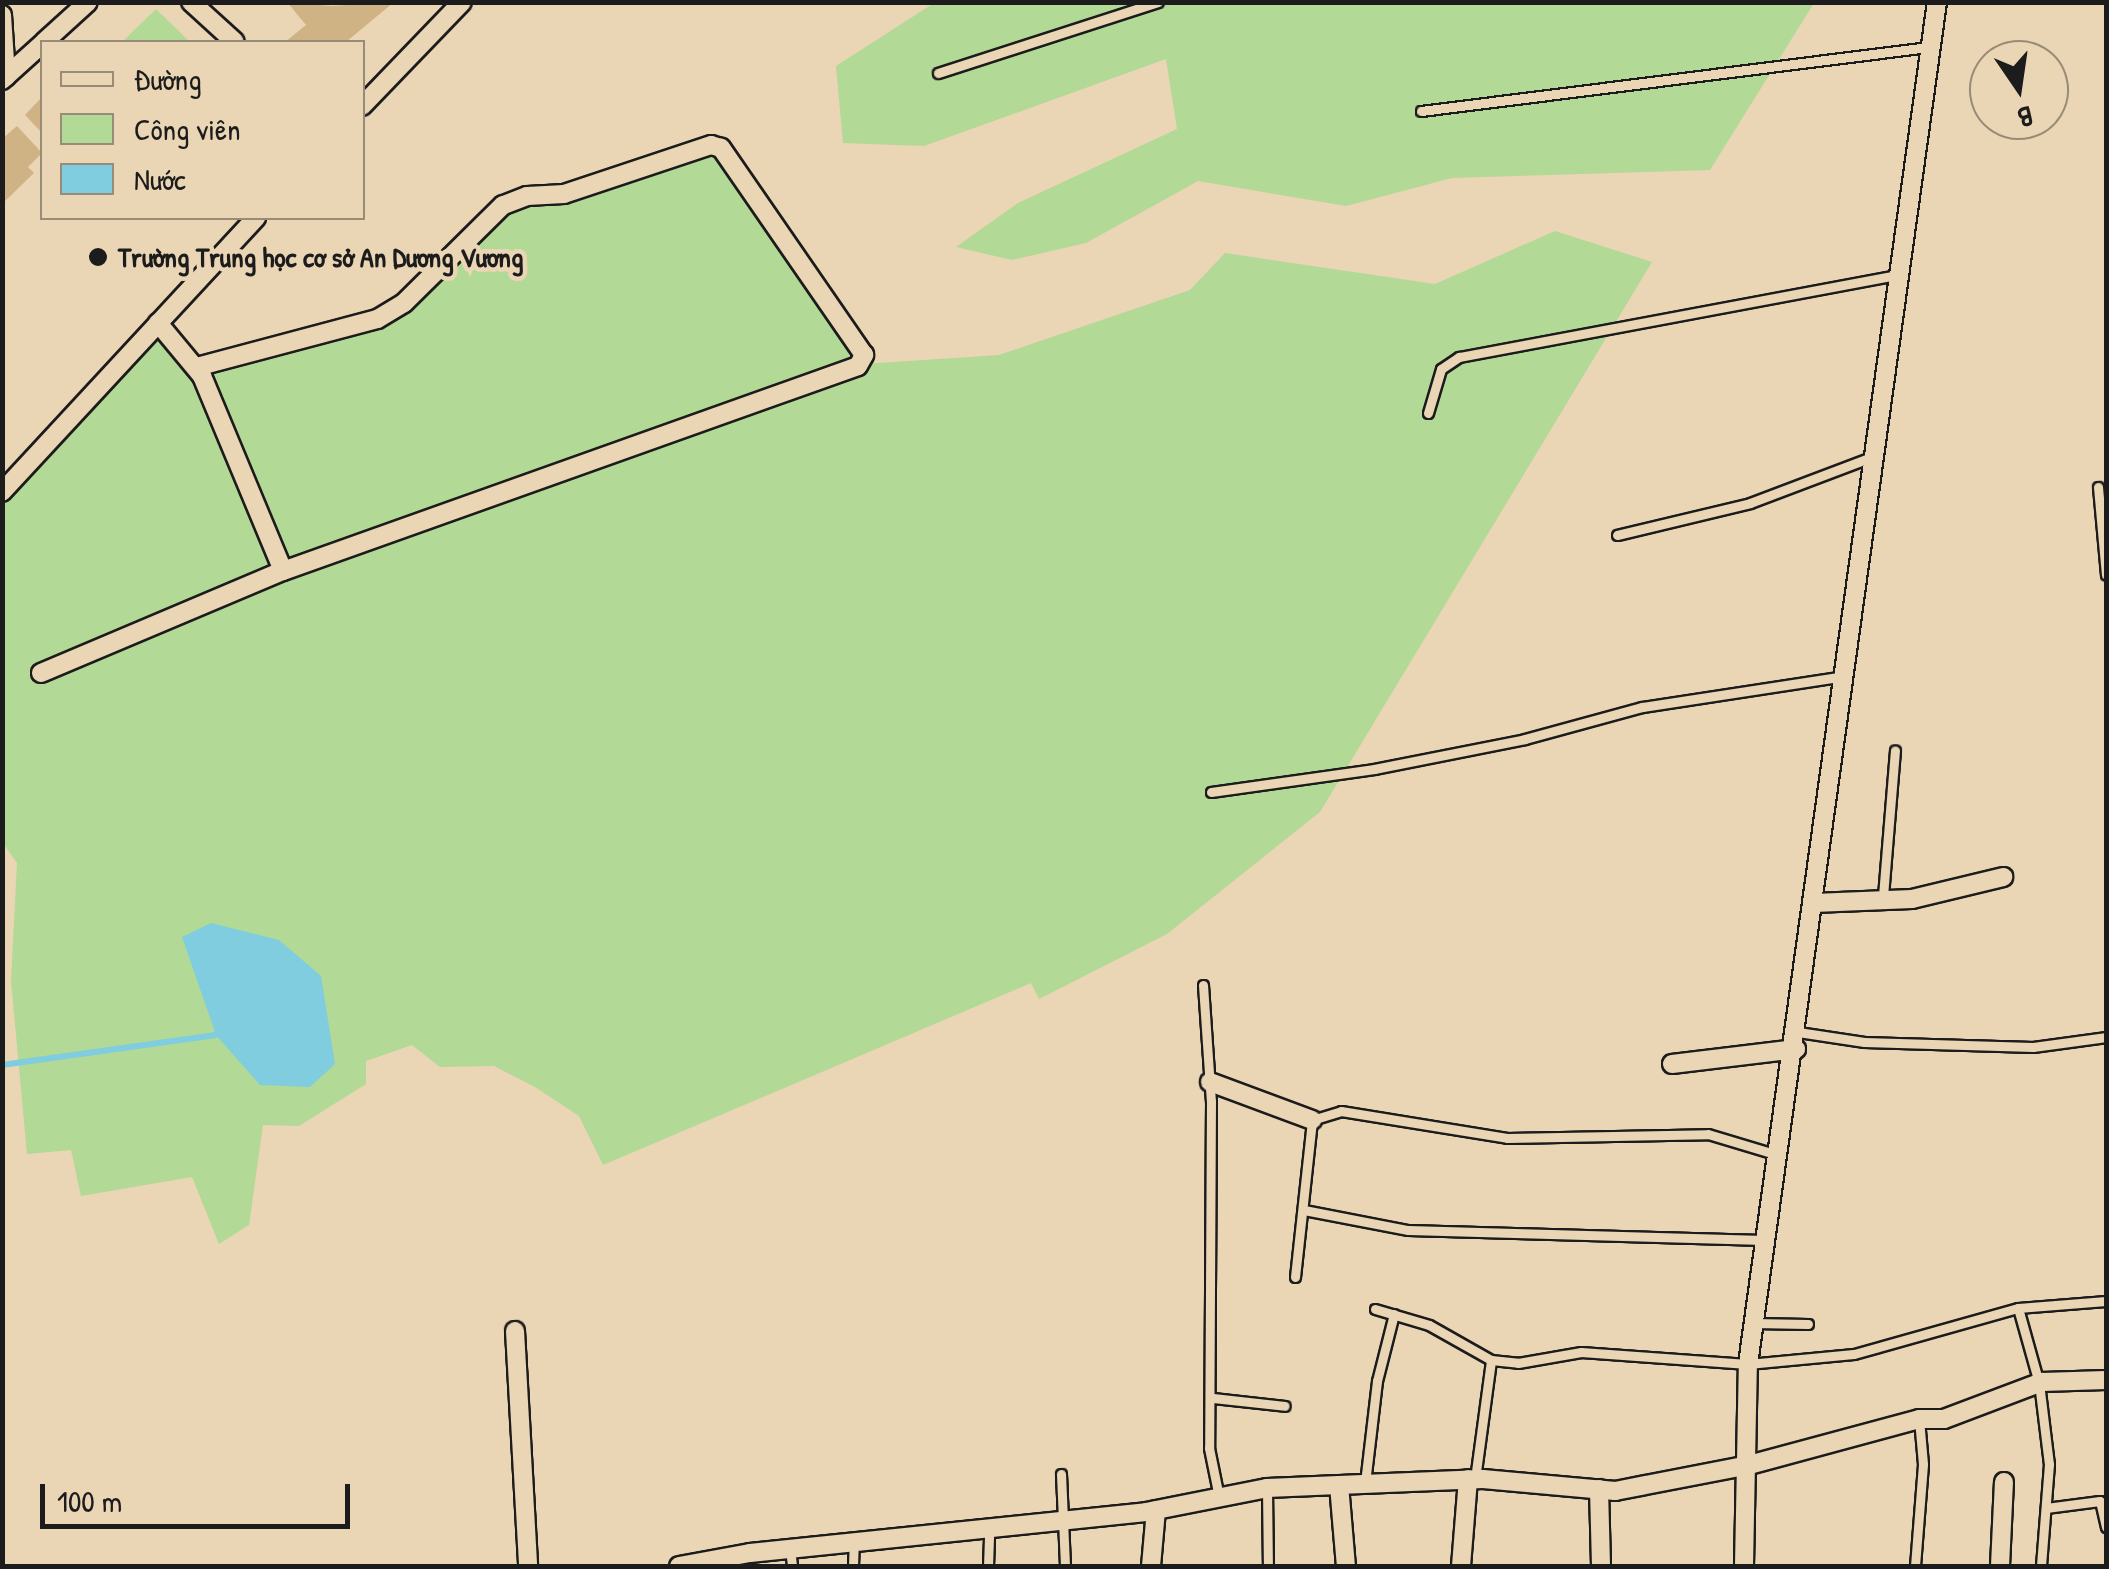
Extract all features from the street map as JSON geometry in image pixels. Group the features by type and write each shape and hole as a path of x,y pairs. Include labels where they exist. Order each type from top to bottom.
{"street":[{"path":"46,40 88,2"},
{"path":"190,2 234,40"},
{"path":"365,103 462,2"},
{"path":"1744,1566 1748,1364 1753,1322 1797,1040 1937,2"},
{"path":"2,15 4,79"},
{"path":"4,79 40,46"},
{"path":"41,674 283,571 838,374 863,364 864,355 721,148 712,145 564,194 527,196 504,205 404,303 377,319 196,367"},
{"path":"2,492 254,220"},
{"path":"158,324 196,367 283,571"},
{"path":"1814,903 1883,896 1912,899 2003,878"},
{"path":"1672,1064 1797,1040"},
{"path":"1210,1082 1312,1120"},
{"path":"515,1332 528,1566"},
{"path":"691,1565 791,1558 854,1542 1156,1510 1267,1488 1472,1479 1599,1489 1749,1465 1919,1419 1944,1419 2039,1383 2106,1380"},
{"path":"1461,1566 1472,1479"},
{"path":"2000,1566 2004,1482"},
{"path":"1338,1485 1346,1566"},
{"path":"1599,1489 1602,1566"},
{"path":"1150,1566 1156,1510"}],"lane":[{"path":"938,73 1158,2"},
{"path":"1421,111 1928,47"},
{"path":"1428,413 1440,369 1459,358 1900,275"},
{"path":"1618,535 1750,503 1874,456"},
{"path":"2098,487 2106,575"},
{"path":"1211,792 1374,769 1525,739 1642,707 1844,676"},
{"path":"1883,896 1895,750"},
{"path":"1204,985 1210,1082 1213,1398 1209,1448 1219,1497"},
{"path":"1797,1040 2033,1047 2106,1037"},
{"path":"1295,1277 1312,1120 1341,1111 1507,1138 1571,1141 1708,1134 1778,1155"},
{"path":"1304,1210 1408,1230 1764,1240"},
{"path":"1375,1309 1394,1314 1491,1360 1518,1363 1581,1352 1748,1364 1854,1354 2018,1308 2106,1301"},
{"path":"2018,1308 2039,1383 2049,1464 2041,1566"},
{"path":"1365,1484 1377,1381 1394,1314"},
{"path":"1753,1322 1808,1324"},
{"path":"1472,1479 1491,1360"},
{"path":"1213,1398 1285,1406"},
{"path":"1915,1566 1923,1464 1919,1419"},
{"path":"1061,1474 1067,1520 1065,1566"},
{"path":"1267,1488 1268,1566"},
{"path":"2046,1508 2100,1502 2106,1527"},
{"path":"988,1566 990,1528"},
{"path":"852,1566 854,1542"}],"green space":[{"path":"934,3 1814,3 1710,170 1452,178 1346,206 1198,181 1086,243 1012,260 956,247 1018,203 1177,129 1166,59 924,146 843,143 836,66"},
{"path":"156,9 188,40 124,40"},
{"path":"711,145 863,364 999,355 1190,290 1225,253 1435,284 1555,231 1652,262 1320,812 1167,934 1039,999 1031,983 603,1165 579,1116 535,1087 494,1066 440,1067 412,1045 366,1061 366,1084 299,1126 263,1125 249,1225 219,1244 192,1177 81,1196 71,1150 27,1154 11,981 17,863 3,843 3,493 158,323 197,367 390,313 516,199"}],"water":[{"path":"211,923 279,940 321,976 335,1064 310,1087 260,1085 216,1035 182,937"}],"building":[{"path":"287,2 331,6 394,2 348,40 287,40 306,25"},
{"path":"40,99 40,131 25,115"},
{"path":"17,126 40,155 28,167 34,173 2,204 2,139"}],"waterway":[{"path":"2,1065 216,1035"}],"place":[{"name":"Trường Trung học cơ sở An Dương Vương","path":"98,257"}]}
